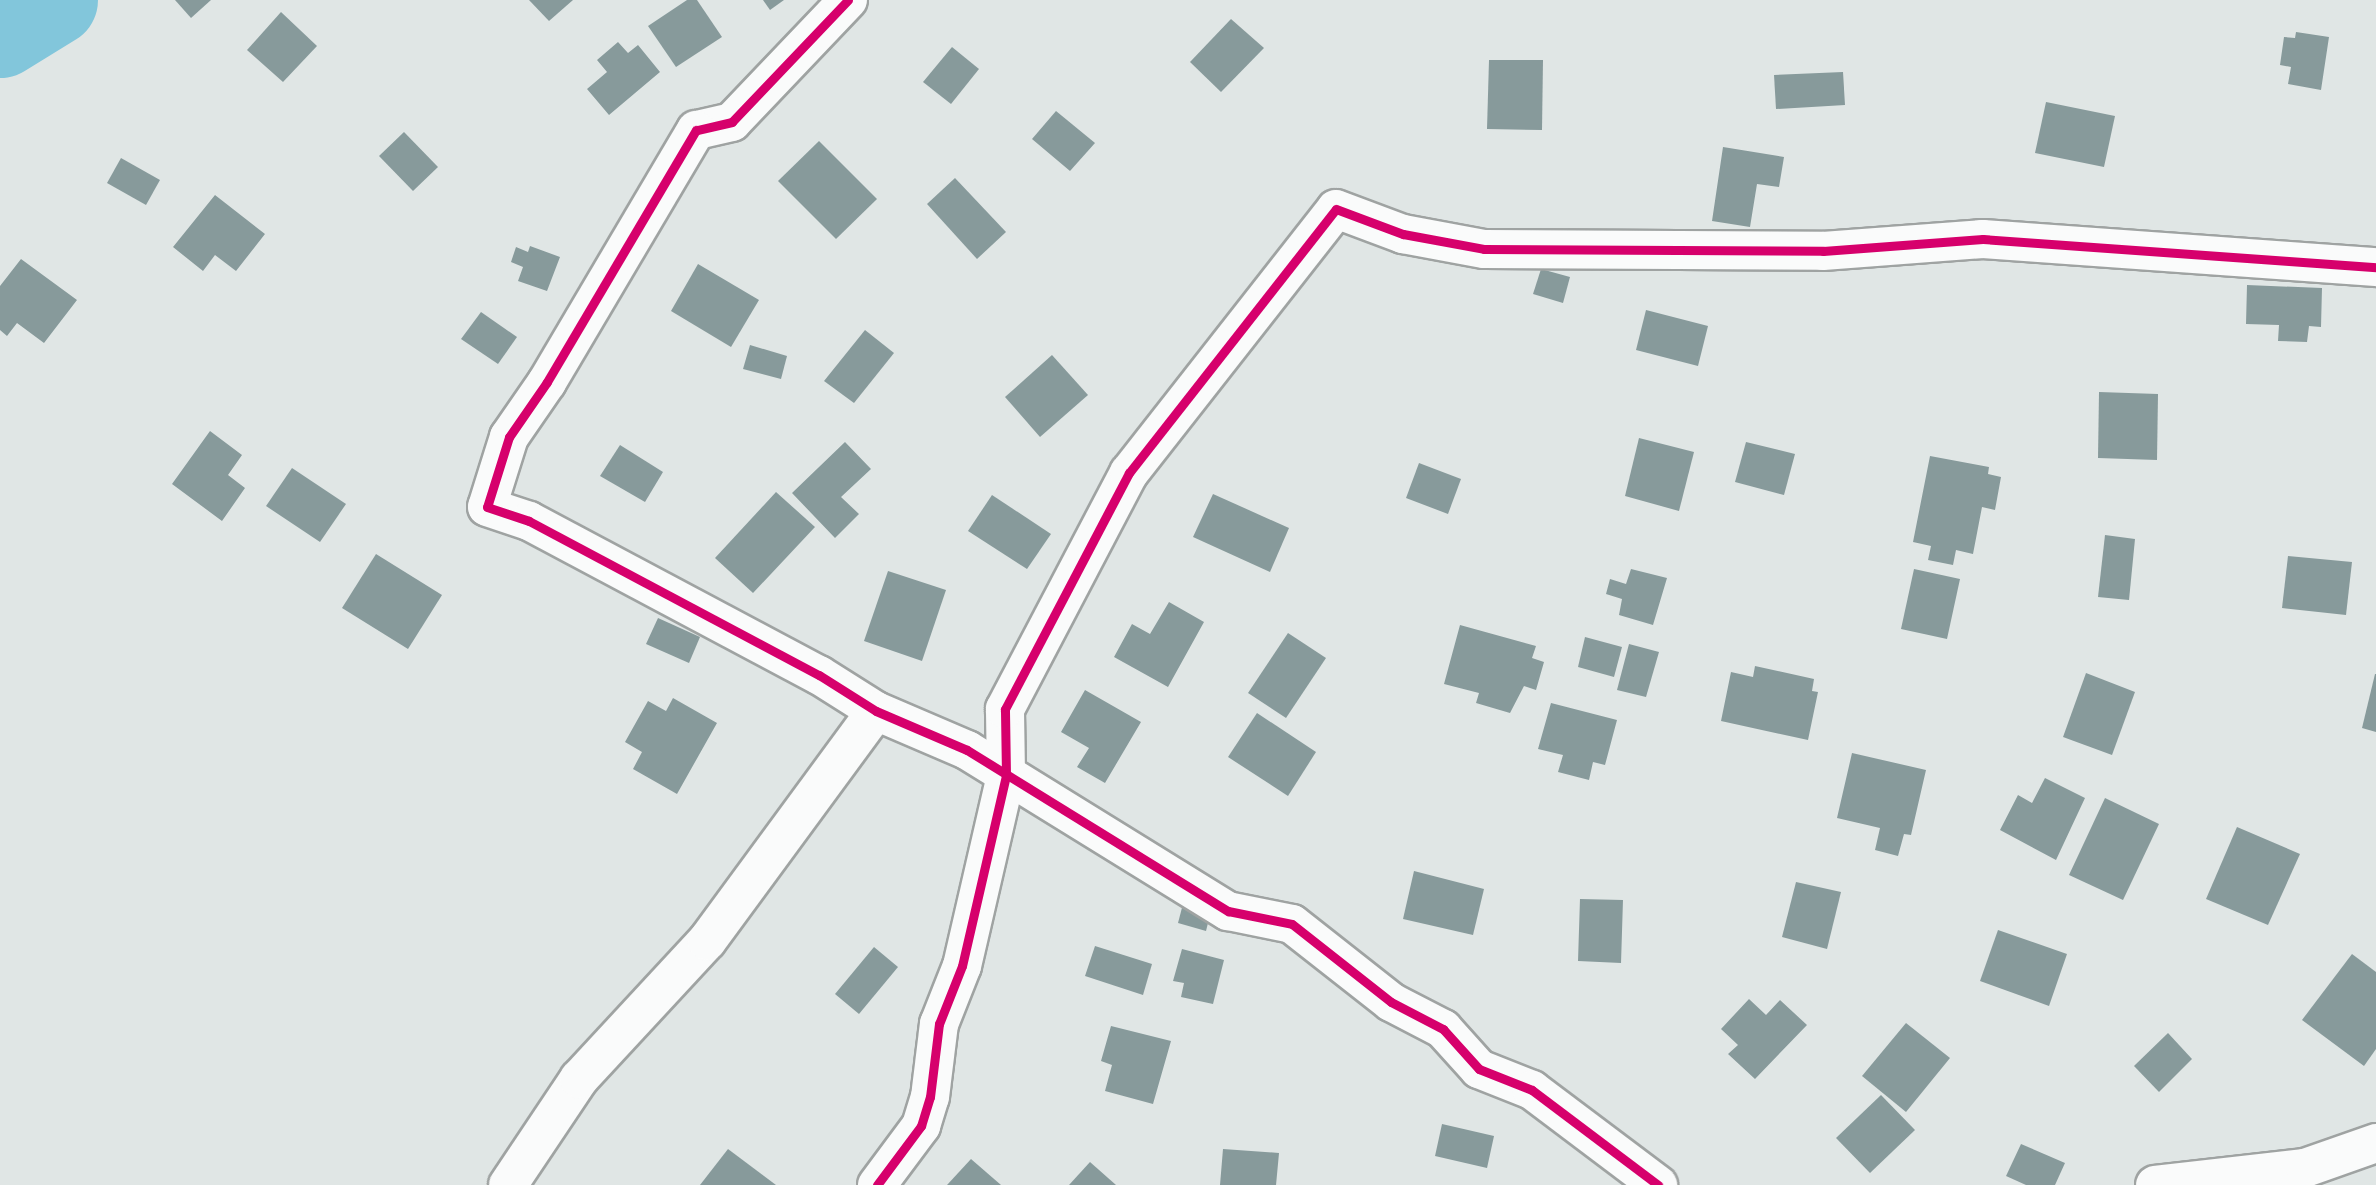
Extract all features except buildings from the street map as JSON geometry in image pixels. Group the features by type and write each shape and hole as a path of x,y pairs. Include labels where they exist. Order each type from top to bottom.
{"street":[{"path":"848,0 732,122 696,130 547,382 509,437 487,507 529,521 665,591 876,710 967,750 1228,911 1292,924 1391,1002 1443,1029 1479,1069 1532,1090 1658,1185"},
{"path":"877,1185 924,1116 939,1024 962,966 1006,775 1005,709 1129,473 1336,209 1403,234 1484,248 1797,251 1983,239 2376,267"},
{"path":"509,1185 579,1079 707,941 876,710"},
{"path":"2155,1185 2305,1168 2376,1143"}],"waterway":[{"path":"0,32 52,0"}],"cycle path":[{"path":"848,0 732,122 696,130 547,382 509,437 487,507 529,521 819,675 876,711 967,750 1228,911 1292,924 1391,1002 1443,1029 1479,1069 1532,1090 1658,1185"},
{"path":"877,1185 921,1126 930,1097 939,1024 962,966 1006,775 1005,709 1129,473 1336,209 1403,234 1484,249 1823,251 1983,239 2376,267"}]}
